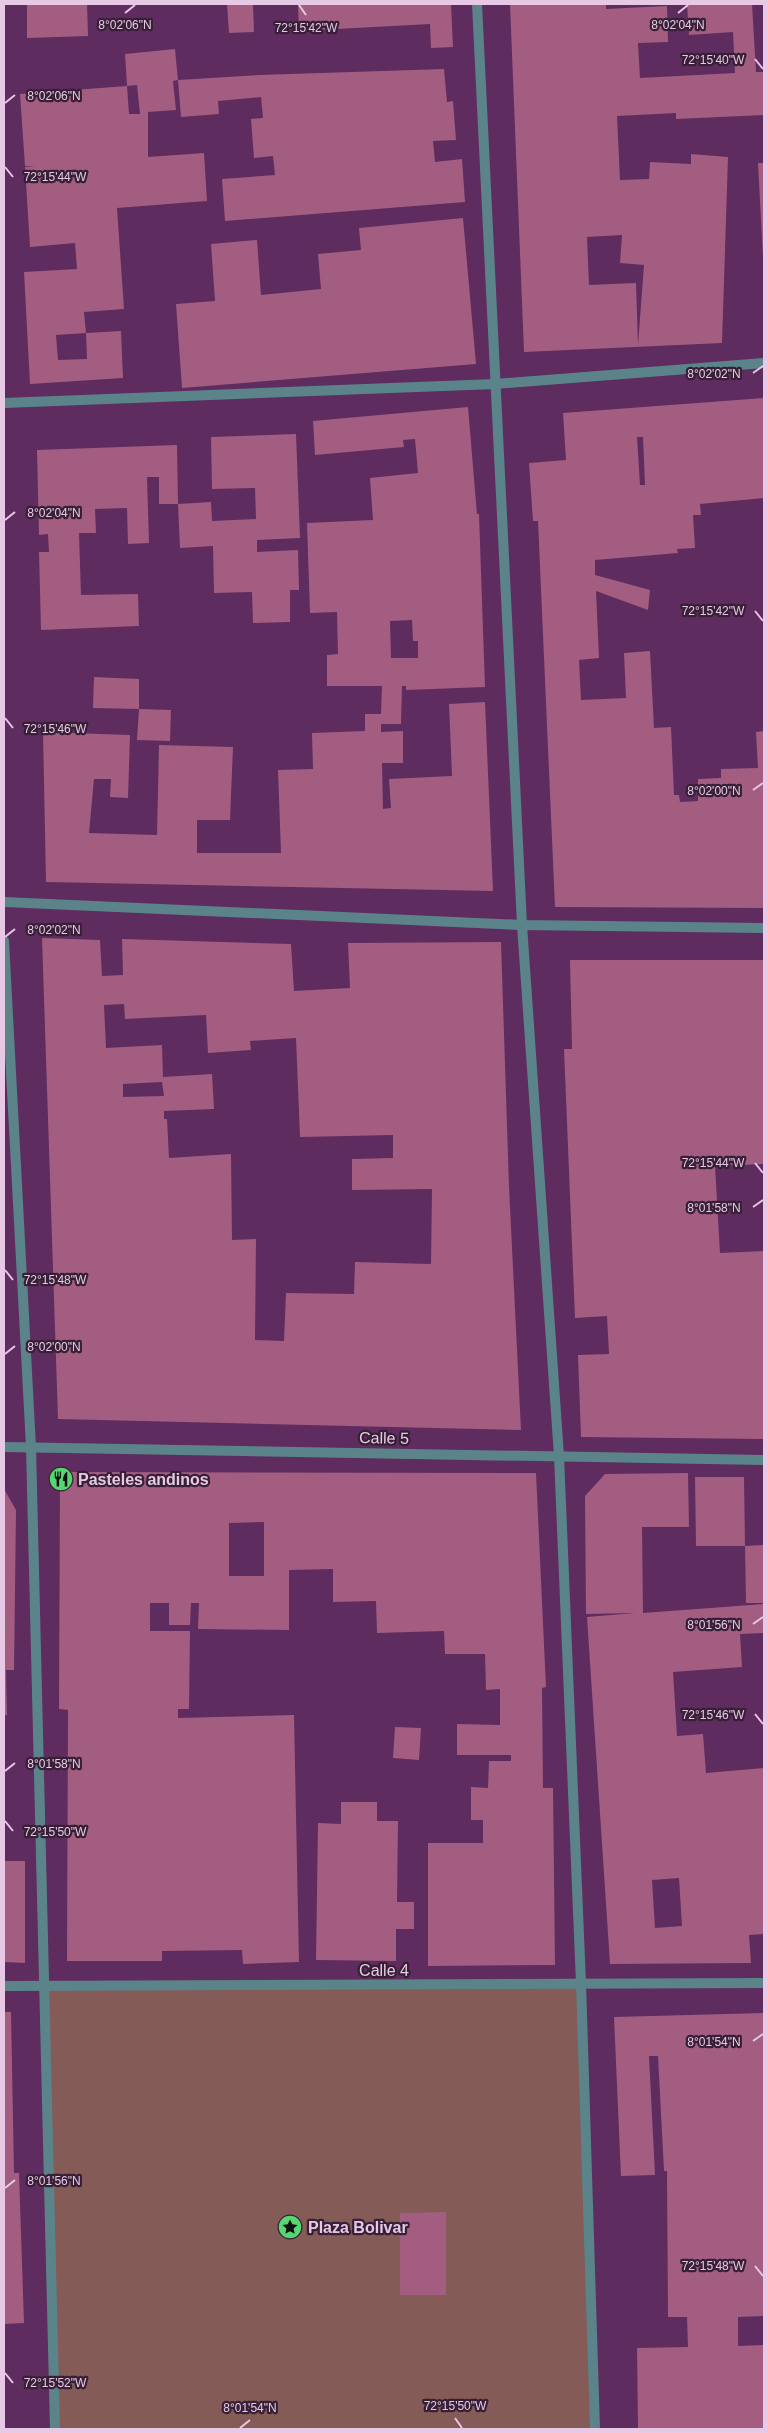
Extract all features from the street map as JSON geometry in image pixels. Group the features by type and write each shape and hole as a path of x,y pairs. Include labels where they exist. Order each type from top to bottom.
{"street":[{"path":"477,4 522,925 559,1456 581,1983 595,2429"},
{"path":"4,403 495,384 764,363"},
{"path":"4,902 522,925 764,928"},
{"path":"4,941 31,1447 55,2429"},
{"name":"Calle 5","path":"4,1447 764,1460"},
{"name":"Calle 4","path":"4,1986 764,1983"}],"shaded area":[{"path":"581,1983 595,2429 55,2429 45,1987"}],"building":[{"path":"27,4 87,4 88,36 27,38"},
{"path":"227,4 253,4 254,32 229,33"},
{"path":"298,4 451,4 453,47 431,48 430,24 299,31"},
{"path":"510,4 606,4 606,9 667,6 668,42 638,43 640,78 735,73 733,32 689,35 687,4 752,4 756,72 763,72 764,115 676,119 676,113 617,116 620,180 649,179 650,162 691,164 691,154 728,157 722,343 524,352","holes":["622,235 620,263 644,265 638,345 636,283 589,285 587,237"]},
{"path":"175,49 178,80 173,81 176,110 148,112 148,157 204,153 207,201 117,208 124,309 84,312 86,333 121,331 123,378 30,384 24,272 77,269 75,243 30,247 25,167 35,166 25,166 20,94 127,86 125,54","holes":["137,85 140,114 129,114 127,86","86,333 87,359 58,360 56,335"]},
{"path":"444,69 447,102 453,101 456,140 433,141 435,162 462,159 465,202 225,221 222,179 275,175 273,156 254,158 251,119 263,118 261,97 218,101 219,114 181,117 178,80 259,75"},
{"path":"758,163 764,163 764,257 763,257"},
{"path":"463,218 476,364 182,388 176,304 215,301 211,244 257,240 261,295 321,289 318,254 361,250 359,228"},
{"path":"764,398 764,498 700,504 701,515 693,515 695,548 677,549 678,553 595,560 595,575 650,590 648,610 596,591 599,658 579,660 581,700 626,698 624,653 650,651 654,728 671,727 674,795 679,795 680,802 698,801 698,779 721,778 721,769 758,768 756,732 764,731 764,908 555,907 538,521 533,521 529,463 566,460 563,413","holes":["637,437 643,437 645,485 640,485"]},
{"path":"468,407 477,514 479,514 485,687 406,690 406,686 402,686 401,724 381,724 381,732 403,731 403,763 382,763 383,809 391,808 389,779 452,776 449,704 485,702 493,891 46,882 43,732 130,735 128,798 110,797 111,779 94,779 89,833 157,835 159,745 233,747 230,820 197,820 197,853 281,853 278,770 313,769 312,733 365,731 365,714 381,714 382,686 327,686 327,655 338,654 337,612 310,613 307,523 373,520 370,478 418,473 415,439 403,440 404,447 315,455 313,421","holes":["412,620 413,641 418,641 418,658 391,658 390,621"]},
{"path":"296,434 300,538 257,540 257,552 298,550 299,590 290,590 290,622 253,623 252,592 214,593 213,546 180,548 178,504 211,502 212,521 256,519 255,488 212,489 211,437"},
{"path":"177,445 178,504 159,504 159,477 147,477 149,543 128,544 127,508 95,509 96,533 79,533 81,595 138,594 139,626 41,630 39,552 49,552 48,534 39,535 37,450"},
{"path":"94,677 139,679 139,709 93,708"},
{"path":"139,709 171,710 170,741 137,740"},
{"path":"42,938 100,940 102,976 123,975 122,939 291,944 294,991 350,988 348,943 501,942 509,1187 521,1430 58,1419","holes":["124,1004 125,1019 206,1015 208,1053 251,1050 250,1041 296,1038 300,1137 393,1135 393,1158 352,1159 352,1190 432,1189 431,1264 355,1262 354,1294 286,1293 284,1341 255,1340 256,1239 232,1240 231,1154 169,1158 167,1119 164,1119 164,1111 214,1109 212,1074 163,1077 162,1045 106,1048 104,1005","162,1082 164,1096 123,1097 123,1084"]},
{"path":"570,960 764,960 764,1164 715,1166 720,1253 764,1251 764,1439 581,1437 578,1355 609,1354 607,1316 575,1318 564,1049 572,1049"},
{"path":"71,1472 536,1473 546,1687 542,1688 543,1788 553,1788 555,1965 428,1966 428,1843 483,1843 483,1820 471,1820 471,1787 488,1788 489,1761 511,1761 511,1755 457,1755 457,1724 500,1725 500,1689 486,1690 485,1654 445,1654 444,1631 377,1633 376,1601 333,1602 333,1569 289,1570 289,1630 198,1629 199,1603 191,1603 190,1625 169,1625 169,1603 150,1603 150,1631 190,1631 189,1709 178,1709 178,1718 294,1715 299,1962 243,1964 242,1950 162,1951 162,1961 67,1961 68,1710 59,1709 60,1478 62,1474","holes":["264,1522 264,1576 229,1576 229,1523"]},
{"path":"688,1473 689,1527 642,1527 643,1613 764,1604 764,1633 740,1634 742,1667 673,1672 677,1736 703,1734 706,1773 764,1768 764,1934 749,1935 751,1963 610,1964 587,1617 635,1613 586,1614 585,1496 605,1474","holes":["679,1878 682,1926 655,1928 652,1880"]},
{"path":"695,1477 744,1477 745,1546 696,1546"},
{"path":"4,1489 16,1510 14,1670 6,1670 7,1715 4,1715"},
{"path":"764,1545 764,1603 746,1603 745,1546"},
{"path":"395,1727 421,1728 419,1760 393,1758"},
{"path":"341,1802 377,1802 377,1821 398,1821 397,1902 414,1902 414,1929 396,1929 396,1961 316,1960 318,1823 341,1824"},
{"path":"4,1861 25,1861 25,1963 4,1962"},
{"path":"4,2012 11,2012 14,2173 19,2173 24,2323 4,2324"},
{"path":"764,2013 764,2316 738,2317 738,2346 764,2345 764,2429 638,2429 637,2348 688,2347 687,2317 668,2317 667,2171 664,2171 658,2056 649,2056 655,2175 621,2176 614,2017"},
{"path":"446,2212 446,2295 400,2295 400,2213"}],"place":[{"name":"Pasteles andinos","path":"61,1479"},
{"name":"Plaza Bolivar","path":"290,2227"}]}
